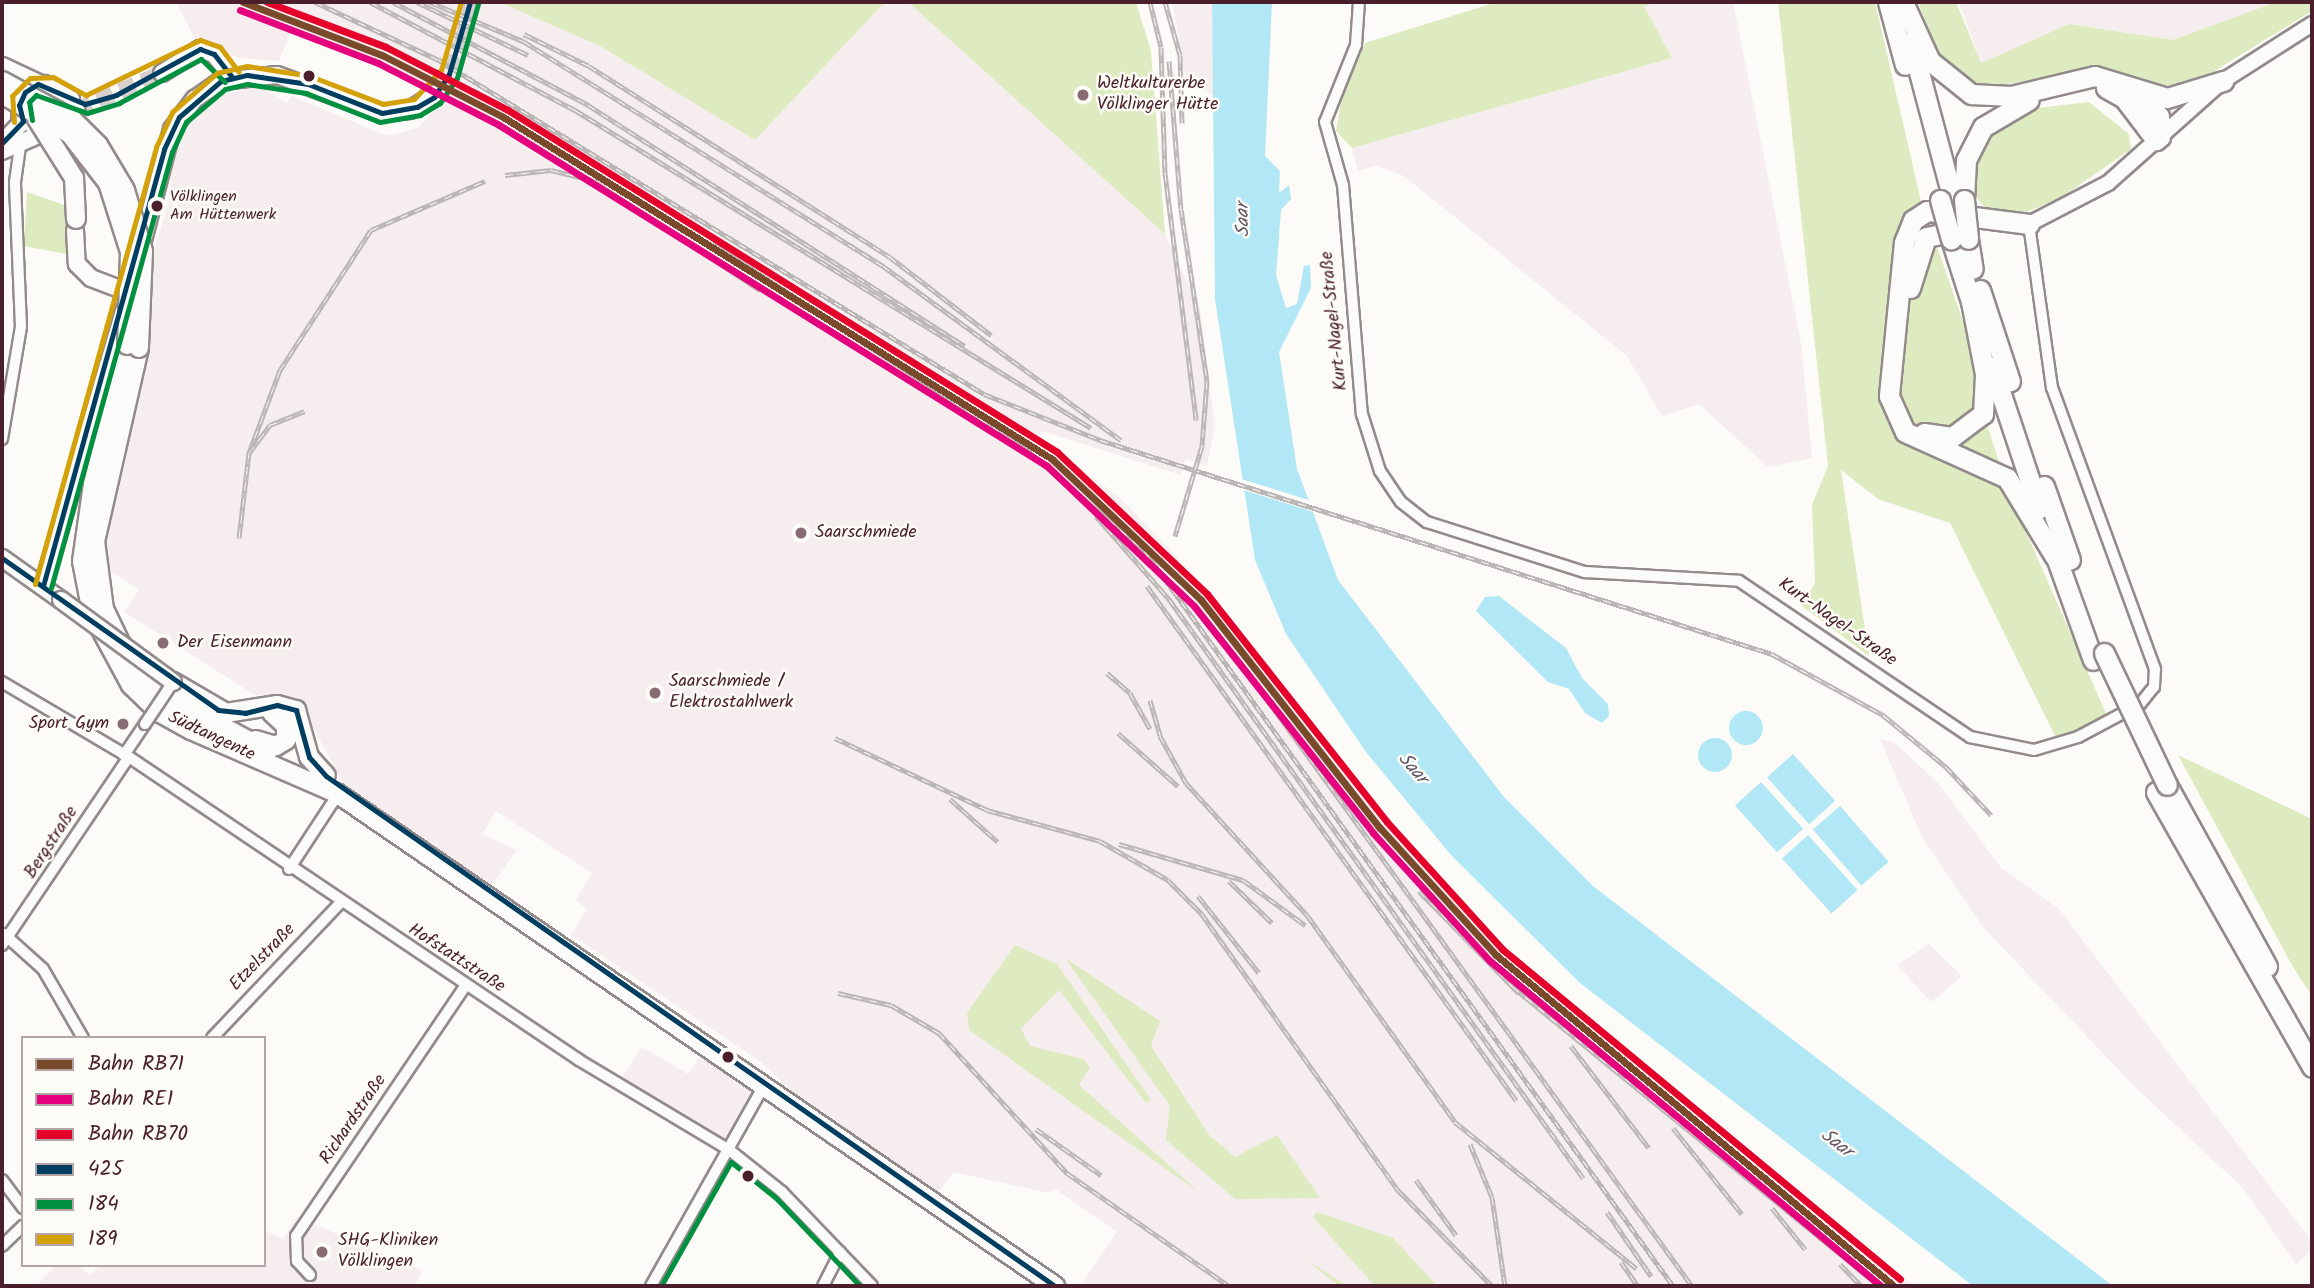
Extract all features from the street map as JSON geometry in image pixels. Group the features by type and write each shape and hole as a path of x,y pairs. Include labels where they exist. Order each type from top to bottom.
{"highway":[{"path":"1888,2 1952,200"},
{"path":"1902,2 1952,200 1961,239 1986,404 1964,433 1938,438 1914,427 1898,394 1919,247 1933,233 2029,224"},
{"path":"1902,2 1930,61 1971,94 2011,96 2095,76 2167,98 2223,81"},
{"path":"1952,200 1966,160 1983,127 2043,95 2076,86 2109,89 2158,139"},
{"path":"2131,89 2159,116 2158,139"},
{"path":"2029,224 1927,211 1913,220 1902,253 1889,396 1905,432 2007,478 2055,557"},
{"path":"1961,239 2099,657"},
{"path":"1971,301 2055,557 2099,657 2162,788 2312,1067"},
{"path":"2162,788 2312,1043"}],"main road":[{"path":"162,73 200,49 214,54 232,77"},
{"path":"2,67 55,87 69,106 41,131 20,145 2,151"},
{"path":"43,586 172,130 195,99 232,77 277,75 382,113 410,110 438,92"},
{"name":"Südtangente","path":"2,80 72,119 98,145 125,190 143,251 133,346 99,517 96,573 114,631 141,677 169,702 289,763"},
{"path":"2,143 22,110 25,92 31,80"},
{"name":"Südtangente","path":"2,97 81,146 116,200 132,267 133,346 83,540 83,583 92,613 115,663 160,713 289,763"},
{"path":"22,110 41,131"},
{"path":"22,110 65,156 74,178 74,254 84,271 128,292"},
{"path":"2,558 173,681 218,710 265,712 293,723 289,763"},
{"path":"265,712 277,705 296,710 309,757 326,776 510,910"},
{"path":"227,731 281,745 286,726 265,712"},
{"path":"289,763 326,776"},
{"path":"289,763 765,1084 1055,1286"}],"street":[{"name":"Kurt-Nagel-Straße","path":"1359,2 1356,46 1326,111 1328,143 1343,185 1362,414 1380,471 1416,515 1585,572 1739,581 1969,737 2034,750 2078,737 2140,704 2154,687 2155,669 2052,388 2029,224"},
{"path":"2029,224 2108,183 2223,81 2312,24"},
{"path":"2,439 21,327 15,182 20,145"},
{"name":"Bergstraße","path":"2,945 5,934 126,756 173,681"},
{"name":"Hofstattstraße","path":"2,682 126,756 289,869 466,986 728,1149 782,1192 872,1286"},
{"path":"289,869 338,794"},
{"name":"Etzelstraße","path":"214,1036 340,903"},
{"path":"5,934 43,969 82,1036"},
{"name":"Richardstraße","path":"310,1275 293,1249 296,1236 466,986"},
{"path":"651,1286 765,1084"},
{"path":"2,1180 5,1191 21,1206"},
{"path":"2,1246 21,1228"},
{"path":"823,1286 840,1252"}],"shaded area":[{"path":"176,2 499,2 600,46 755,140 885,2 908,2 1165,234 1200,309 1215,426 1207,466 1186,459 1181,475 1042,431 1039,436 1121,499 1177,557 1430,872 1516,958 1913,1286 1080,1286 1117,1232 1054,1188 1050,1193 953,1172 936,1196 810,1108 761,1062 571,935 587,909 576,900 592,873 496,811 482,834 517,850 492,885 342,782 304,710 284,697 255,695 124,612 139,590 103,566 104,540 151,305 152,258 169,200 174,154 191,122 223,95 258,85 287,103 292,96 387,136 418,128 446,97 361,53 285,25 290,33 279,61 239,58 197,43"},
{"path":"1172,2 1212,2 1215,96 1186,79"},
{"path":"1658,2 1733,2 1801,343 1812,458 1768,467 1699,404 1662,416 1627,356 1404,176 1376,166 1358,171 1352,148 1672,58 1644,6"},
{"path":"1959,2 2276,2 2173,40 2069,24 1981,63"},
{"path":"1880,739 1894,742 1938,783 2001,868 2059,909 2312,1242 2312,1251 2296,1264 2243,1188 2134,1086 1983,927 1922,837"},
{"path":"1929,944 1962,976 1931,1002 1897,965"},
{"path":"642,1047 688,1074 701,1054 758,1091 723,1145 619,1081"},
{"name":"SHG-Kliniken Völklingen","path":"297,1217 422,1270 415,1286 36,1286 54,1267 81,1267 90,1276 98,1267 266,1267 266,1231 283,1239"}],"green space":[{"path":"499,2 885,2 755,140 600,46"},
{"name":"Weltkulturerbe Völklinger Hütte","path":"908,2 1136,2 1151,51 1165,234"},
{"path":"1497,2 1658,2 1644,6 1672,58 1352,148 1336,131 1342,97 1365,43"},
{"path":"1778,2 1875,2 1921,201 1970,341 1979,401 2011,498 2108,718 2056,738 1950,523 1878,499 1841,470 1869,656 1802,606 1815,583 1812,505 1828,466"},
{"path":"1918,2 1956,2 1981,63 2069,24 2173,40 2276,2 2312,2 2312,11 2195,83 2160,86 2099,69 1995,86 1966,83 1941,59"},
{"path":"2089,102 2129,134 2131,149 2062,197 2027,212 1990,214 1974,194 1975,168 1997,123 2038,108"},
{"path":"27,192 70,207 66,254 24,246"},
{"path":"2178,755 2312,819 2312,996 2293,967"},
{"path":"1015,945 1057,964 1151,1100 1146,1103 1059,990 1021,1029 1030,1046 1083,1059 1090,1067 1079,1085 1200,1193 969,1030 967,1013"},
{"path":"1065,958 1160,1021 1151,1046 1209,1135 1235,1157 1277,1135 1320,1198 1235,1199 1166,1140 1170,1106"},
{"path":"1317,1212 1393,1238 1437,1286 1375,1286 1313,1217"},
{"path":"1307,1260 1347,1286 1339,1286"}],"water":[{"name":"Saar","path":"1212,2 1272,2 1265,156 1280,171 1279,193 1289,185 1291,199 1281,210 1276,275 1286,308 1297,304 1304,266 1310,265 1311,288 1279,352 1297,469 1338,580 1504,797 1593,886 2113,1286 1973,1286 1580,983 1451,855 1366,752 1286,634 1255,560 1215,299"},
{"path":"1499,596 1566,648 1582,678 1608,704 1609,716 1602,723 1585,713 1569,689 1548,682 1476,611 1485,597"},
{"path":"1746,711 1758,716 1763,728 1758,740 1746,745 1734,740 1729,728 1734,716"},
{"path":"1715,738 1727,743 1732,755 1727,767 1715,772 1703,767 1698,755 1703,743"},
{"path":"1793,754 1835,801 1809,824 1767,777"},
{"path":"1761,782 1803,829 1777,852 1735,805"},
{"path":"1840,806 1889,862 1861,885 1813,830"},
{"path":"1808,835 1858,890 1832,913 1782,858"}],"pier":[{"path":"1235,477 1312,501 1317,513 1237,488"}],"tunnel":[{"path":"438,92 463,41 470,2"},
{"path":"76,110 162,73"}],"railway":[{"path":"315,2 439,60 984,394 1100,440 1772,654 1883,715 1946,767 1991,815"},
{"path":"370,2 575,110 1091,428"},
{"path":"393,2 588,105 965,346"},
{"path":"417,2 528,55"},
{"path":"430,2 523,41 883,266 1121,440"},
{"path":"1150,2 1161,47 1165,173 1196,420"},
{"path":"1165,2 1180,55 1182,123"},
{"path":"524,34 589,66 890,257 991,335"},
{"path":"1169,61 1181,209 1207,381 1202,446 1175,536"},
{"path":"505,175 551,170 592,180 760,290"},
{"path":"249,453 280,370 371,230 485,181"},
{"path":"712,243 1023,447 1144,550 1673,1286"},
{"path":"239,538 249,453 270,425 304,411"},
{"path":"1096,516 1169,599 1583,1178"},
{"path":"1147,586 1516,1100"},
{"path":"1107,673 1130,693 1150,729"},
{"path":"1253,680 1692,1286"},
{"path":"1150,700 1160,736 1186,783 1307,915 1455,1122 1636,1268"},
{"path":"1118,733 1178,786"},
{"path":"835,738 987,810 1100,841 1168,880 1201,913 1398,1190 1491,1285"},
{"path":"950,799 998,842"},
{"path":"1119,844 1243,880 1305,925"},
{"path":"1229,881 1272,923"},
{"path":"1419,891 1519,993"},
{"path":"1198,896 1259,973"},
{"path":"1513,987 1880,1286"},
{"path":"838,993 891,1005 939,1033 1067,1173 1229,1286"},
{"path":"1571,1046 1649,1148"},
{"path":"1673,1128 1742,1214"},
{"path":"1036,1129 1101,1175"},
{"path":"1470,1144 1492,1197 1505,1286"},
{"path":"1416,1180 1456,1235"},
{"path":"1772,1208 1805,1249"},
{"path":"1607,1212 1651,1276"},
{"path":"1621,1262 1638,1286"},
{"path":"1840,1264 1861,1286"}],"rail line":[{"name":"RB71","path":"243,2 382,55 503,117 1052,459 1201,600 1380,828 1496,955 1894,1286"},
{"name":"RB70","path":"267,2 386,47 508,110 1057,452 1207,594 1387,822 1502,949 1900,1279"},
{"name":"RE1","path":"240,10 378,63 499,125 1047,466 1194,606 1373,833 1490,961 1881,1286"}],"transit line":[{"name":"189","path":"35,584 156,147 172,112 217,73 247,66 310,76 383,104 414,99 441,70 461,2"},
{"name":"425","path":"43,586 164,149 179,117 221,81 247,75 308,84 382,113 417,107 434,97 449,74 470,2"},
{"name":"184","path":"51,588 172,152 186,122 225,89 247,84 306,93 380,122 420,115 440,103 457,78 478,4"},
{"name":"189","path":"14,122 12,96 30,78 53,77 86,95 200,40 220,47 239,72"},
{"name":"425","path":"2,143 23,121 19,105 25,92 38,84 85,104 116,95 200,49 214,54 232,77"},
{"name":"184","path":"32,120 29,102 36,95 87,113 119,103 201,59 225,82"},
{"name":"425","path":"2,558 218,710 245,713 277,705 296,710 309,757 326,776 1055,1286"},
{"name":"184","path":"661,1286 731,1162 776,1198 860,1286"}],"place":[{"name":"Weltkulturerbe Völklinger Hütte","path":"1083,95"},
{"name":"Völklingen Am Hüttenwerk","path":"157,206"},
{"name":"Saarschmiede","path":"801,533"},
{"name":"Der Eisenmann","path":"163,643"},
{"name":"Saarschmiede / Elektrostahlwerk","path":"655,693"},
{"name":"Sport Gym","path":"123,724"},
{"name":"SHG-Kliniken Völklingen","path":"322,1252"}]}
